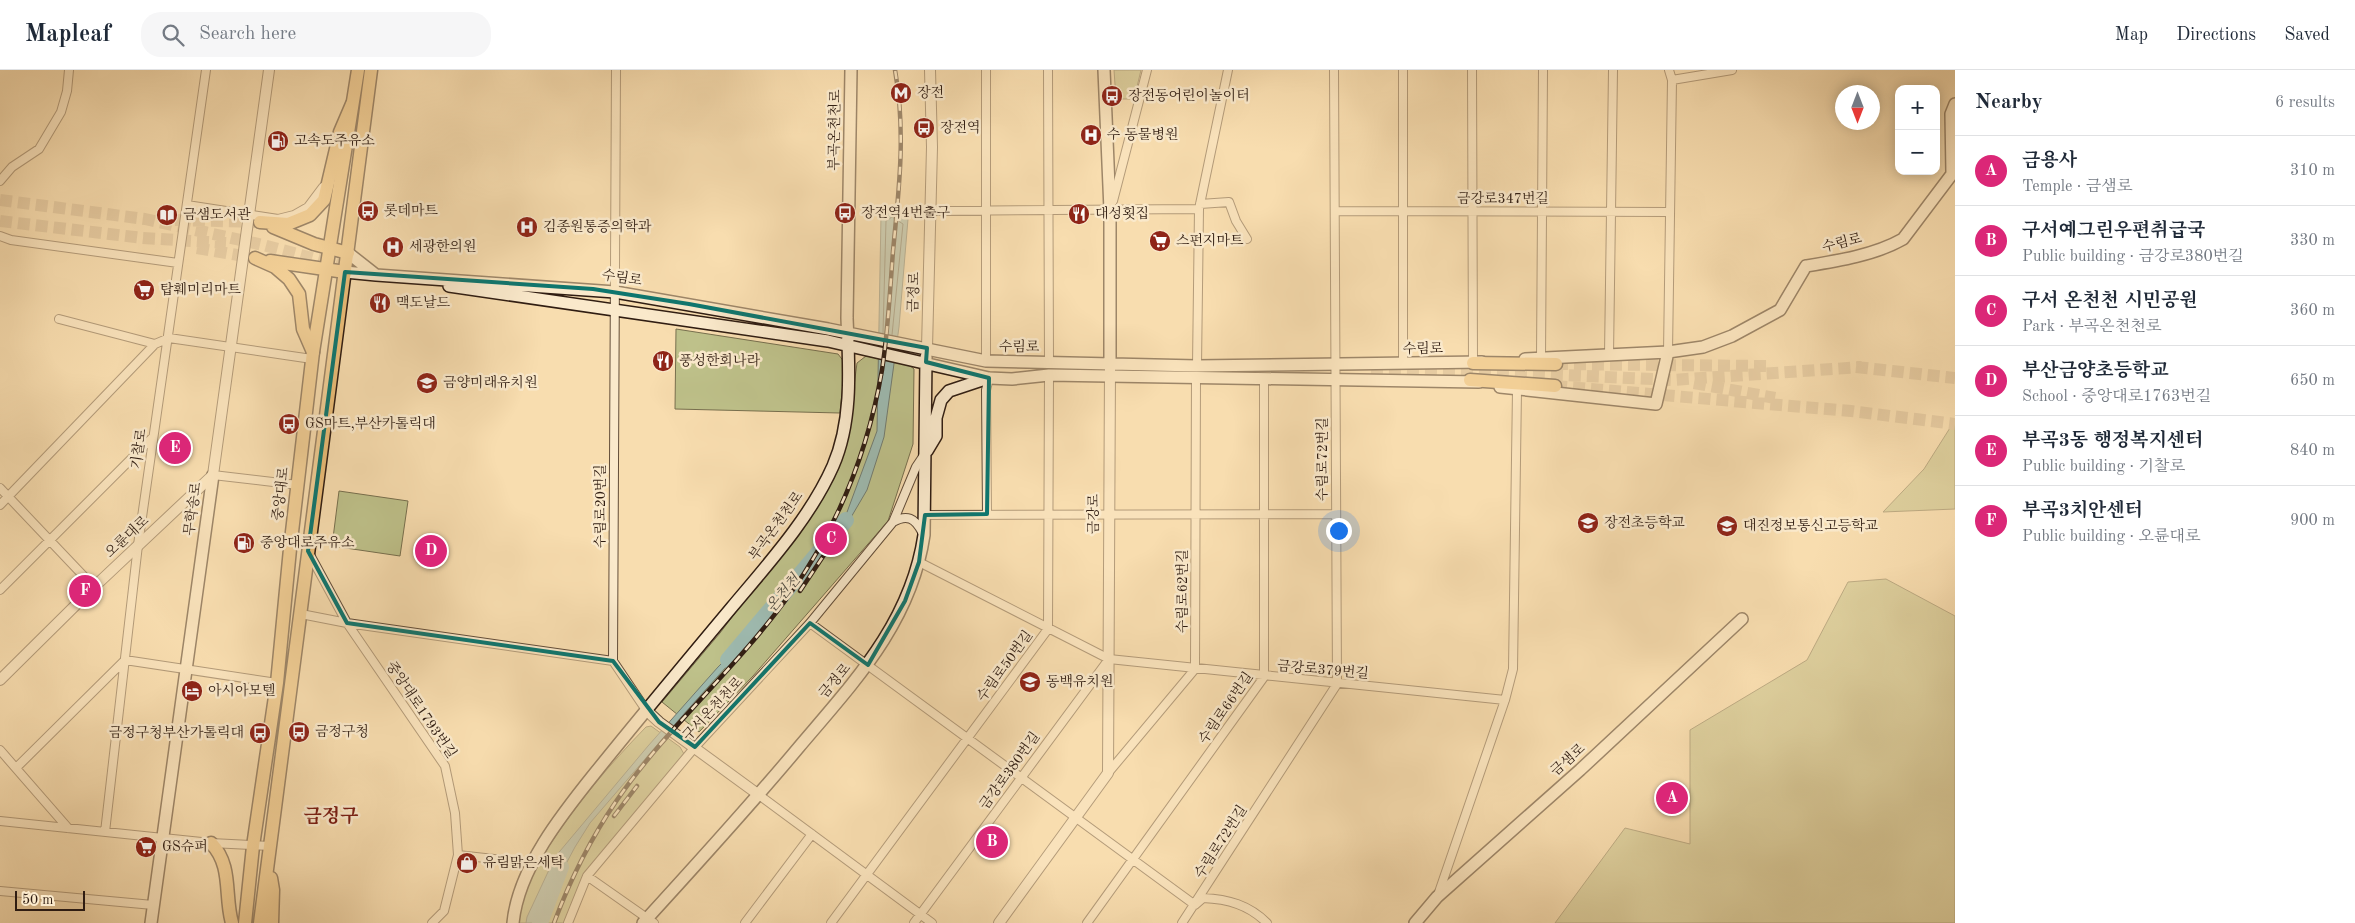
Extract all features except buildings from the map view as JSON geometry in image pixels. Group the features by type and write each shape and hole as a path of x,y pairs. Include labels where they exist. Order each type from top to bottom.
{"main road":[{"name":"중앙대로","path":"245,923 253,846 277,683 313,355 358,70"},
{"path":"260,923 348,253 360,138 371,70"},
{"name":"부곡온천천로","path":"513,923 514,914 531,863 579,792 758,576 815,498 833,466 846,416 852,346 851,70"},
{"name":"금강로","path":"1104,70 1110,210 1110,365"},
{"path":"255,218 288,224 310,215 324,200 340,132 352,104"},
{"name":"수림로","path":"345,272 615,292 852,334 986,361 1197,366 1403,364 1473,363 1668,352 1703,346 1732,336 1780,310 1806,266 1882,248 1903,239 1952,174 1951,114 1955,104"},
{"path":"255,218 314,244 348,253"},
{"name":"수림로","path":"348,253 376,275 614,311 696,321 852,346 910,358 964,374 989,378 1012,379 1049,375 1110,378 1470,380"},
{"path":"313,355 303,329 299,294 289,279 275,266 255,258 345,272"},
{"name":"금정로","path":"648,921 759,795 868,665 889,634 905,601 919,562 924,535 927,348"},
{"path":"1470,380 1656,404 1668,352"},
{"path":"1473,363 1556,364"},
{"path":"926,452 936,436 936,418 941,400 949,391 989,378"},
{"path":"1520,387 1554,386"},
{"name":"무학송로","path":"150,923 213,475"},
{"name":"금샘로","path":"1415,923 1437,897 1580,770 1742,620"},
{"path":"211,843 220,853 225,865 228,908 233,923"},
{"path":"268,868 273,890 272,923"},
{"path":"233,923 249,877"}],"street":[{"path":"0,181 12,167 39,150 61,112 67,91 68,70"},
{"name":"기찰로","path":"105,832 138,545 206,70"},
{"name":"무학송로","path":"213,475 231,347 255,218 269,70"},
{"name":"수림로20번길","path":"613,662 616,70"},
{"name":"금정로","path":"927,348 931,211 930,70"},
{"path":"986,70 986,361"},
{"path":"1048,70 1049,362"},
{"path":"1110,210 1147,70"},
{"path":"1197,366 1199,207 1228,70"},
{"name":"수림로72번길","path":"1182,923 1337,684 1334,70"},
{"path":"1403,70 1403,364"},
{"path":"1472,70 1473,363"},
{"path":"1541,358 1543,70"},
{"path":"1609,355 1613,70"},
{"path":"1668,352 1672,80 1670,70"},
{"path":"1672,80 1732,70"},
{"path":"931,211 1110,210 1199,207 1229,202 1236,221 1247,239"},
{"path":"186,205 255,218"},
{"name":"금강로347번길","path":"1335,211 1670,212"},
{"path":"0,236 11,240 178,263"},
{"path":"59,319 155,344"},
{"path":"0,505 155,344 168,338 231,347 313,355"},
{"name":"금강로","path":"1108,773 1110,365"},
{"name":"수림로50번길","path":"831,923 1048,629 1049,375"},
{"path":"987,514 986,390 989,378"},
{"name":"수림로62번길","path":"1195,669 1196,378"},
{"name":"수림로66번길","path":"1087,923 1264,677 1264,379"},
{"path":"1437,897 1505,700 1513,669 1520,387"},
{"path":"0,590 153,437"},
{"name":"구서온천천로","path":"568,923 587,876 693,746 810,623 893,522 916,467 926,452"},
{"path":"213,475 298,485"},
{"name":"오륜대로","path":"0,680 94,587 213,475"},
{"path":"0,488 94,587"},
{"path":"925,515 1336,514"},
{"path":"893,522 901,518 911,517 918,523 924,535"},
{"name":"중앙대로1793번길","path":"308,551 347,623 445,766 456,813 458,855 444,911 432,923"},
{"path":"919,562 1108,660"},
{"path":"301,614 347,623 613,662 646,710 659,722 932,923"},
{"path":"810,623 1075,819 1195,905 1203,898 1217,899 1255,910 1267,923"},
{"path":"17,767 126,660 277,683"},
{"name":"금강로379번길","path":"1108,660 1505,700"},
{"name":"금강로380번길","path":"914,923 1108,660"},
{"path":"999,923 1108,773 1195,669"},
{"path":"0,750 17,767 68,828"},
{"path":"0,821 211,843 271,846"},
{"path":"746,923 812,834"},
{"path":"458,855 531,863"},
{"path":"587,876 648,921"},
{"path":"0,891 153,905"}],"highlighted area":[{"path":"345,272 593,289 689,304 927,348 926,362 989,378 987,514 925,515 919,562 905,601 868,665 810,623 695,747 659,722 613,661 347,623 308,551"}],"green space":[{"path":"1114,70 1141,70 1134,99 1116,99"},
{"path":"676,329 838,354 845,363 840,413 675,409"},
{"path":"866,356 908,364 914,369 913,444 888,521 753,676 699,732 662,702 720,633 819,502 850,416 857,363"},
{"path":"1955,420 1955,509 1883,512 1924,469"},
{"path":"339,491 408,501 400,556 332,546"},
{"path":"1886,579 1955,616 1955,923 1555,923 1625,828 1690,844 1690,730 1807,660 1848,582"},
{"path":"651,726 680,747 684,754 595,861 566,923 519,923 525,887 535,864 594,784 646,727"}],"water":[{"name":"온천천","path":"892,211 908,219 899,327 884,437 867,490 833,548 797,588 843,523 877,431 881,216"},
{"path":"789,597 682,716 590,823 544,905 540,923 526,923 555,857 648,746 718,667"}],"waterway":[{"name":"온천천","path":"728,660 846,520"},
{"name":"온천천","path":"540,923 561,867"}],"tunnel":[{"path":"0,200 145,219 263,245 350,268"},
{"path":"175,220 260,222"},
{"path":"0,221 143,238 226,243"},
{"path":"197,248 255,258"},
{"path":"860,344 922,353"},
{"path":"1556,364 1766,366"},
{"path":"1856,367 1955,378"},
{"path":"1371,369 1500,372 1672,380 1862,367"},
{"path":"1694,383 1775,398"},
{"path":"1555,386 1851,411 1955,424"}],"railway":[{"path":"554,923 582,860 598,829 617,800 658,747 748,647 790,594 822,543 848,488 859,460 876,400 886,341 901,138 895,70"},
{"path":"800,591 824,555"},
{"path":"614,816 637,786"}],"place":[{"name":"장전","path":"901,93"},
{"name":"장전동어린이놀이터","path":"1112,96"},
{"name":"장전역","path":"924,128"},
{"name":"수 동물병원","path":"1091,135"},
{"name":"고속도주유소","path":"278,141"},
{"name":"롯데마트","path":"368,211"},
{"name":"장전역4번출구","path":"845,213"},
{"name":"대성횟집","path":"1079,214"},
{"name":"금샘도서관","path":"167,215"},
{"name":"김종원통증의학과","path":"527,227"},
{"name":"스펀지마트","path":"1160,241"},
{"name":"세광한의원","path":"393,247"},
{"name":"탑훼미리마트","path":"144,290"},
{"name":"맥도날드","path":"380,303"},
{"name":"풍성한회나라","path":"663,361"},
{"name":"금양미래유치원","path":"427,383"},
{"name":"GS마트,부산카톨릭대","path":"289,424"},
{"name":"부곡3동 행정복지센터","path":"175,448"},
{"name":"장전초등학교","path":"1588,523"},
{"name":"대진정보통신고등학교","path":"1727,526"},
{"name":"구서 온천천 시민공원","path":"831,539"},
{"name":"중앙대로주유소","path":"244,543"},
{"name":"부산금양초등학교","path":"431,551"},
{"name":"부곡3치안센터","path":"85,591"},
{"name":"동백유치원","path":"1030,682"},
{"name":"아시아모텔","path":"192,691"},
{"name":"금정구청","path":"299,732"},
{"name":"금정구청부산가톨릭대","path":"260,733"},
{"name":"금용사","path":"1672,798"},
{"name":"구서예그린우편취급국","path":"992,842"},
{"name":"GS슈퍼","path":"146,847"},
{"name":"유림맑은세탁","path":"467,863"}],"district":[{"name":"금정구","path":"331,817"}]}
